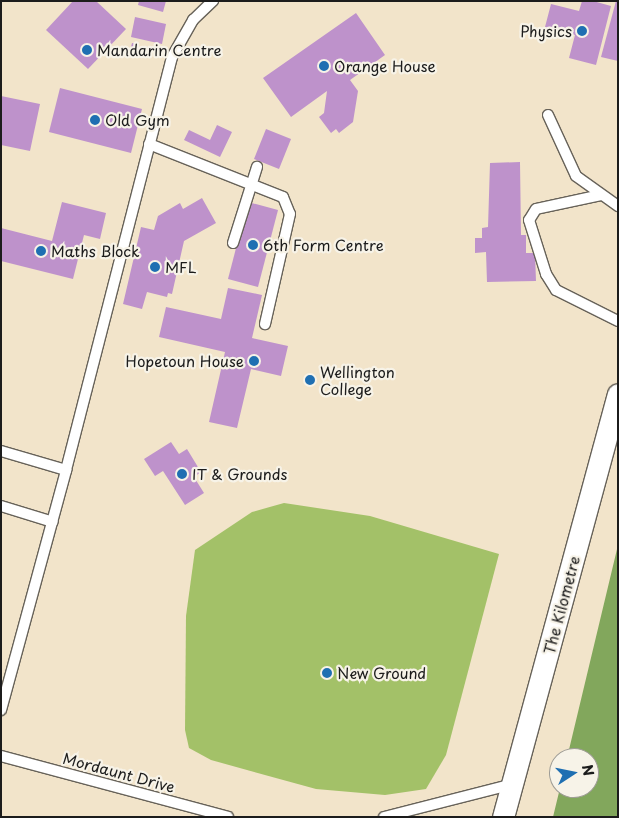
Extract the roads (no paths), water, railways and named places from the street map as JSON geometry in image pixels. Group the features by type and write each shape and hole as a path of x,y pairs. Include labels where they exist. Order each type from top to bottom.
{"street":[{"name":"The Kilometre","path":"503,817 618,394"}],"lane":[{"path":"1,710 53,522 172,57 193,20 213,1"},
{"path":"548,115 576,176 618,206"},
{"path":"149,144 283,197 290,214 265,324"},
{"path":"233,243 257,167"},
{"path":"601,195 536,209 530,220 546,274 556,290 618,321"},
{"path":"1,451 66,470"},
{"path":"1,506 53,522"},
{"name":"Mordaunt Drive","path":"1,756 228,817"},
{"path":"384,817 513,784"}],"place":[{"name":"Physics","path":"582,31"},
{"name":"Mandarin Centre","path":"87,50"},
{"name":"Orange House","path":"324,66"},
{"name":"Old Gym","path":"95,120"},
{"name":"6th Form Centre","path":"253,245"},
{"name":"Maths Block","path":"41,251"},
{"name":"MFL","path":"155,267"},
{"name":"Hopetoun House","path":"254,361"},
{"name":"Wellington College","path":"310,380"},
{"name":"IT & Grounds","path":"182,474"},
{"name":"New Ground","path":"327,673"}]}
